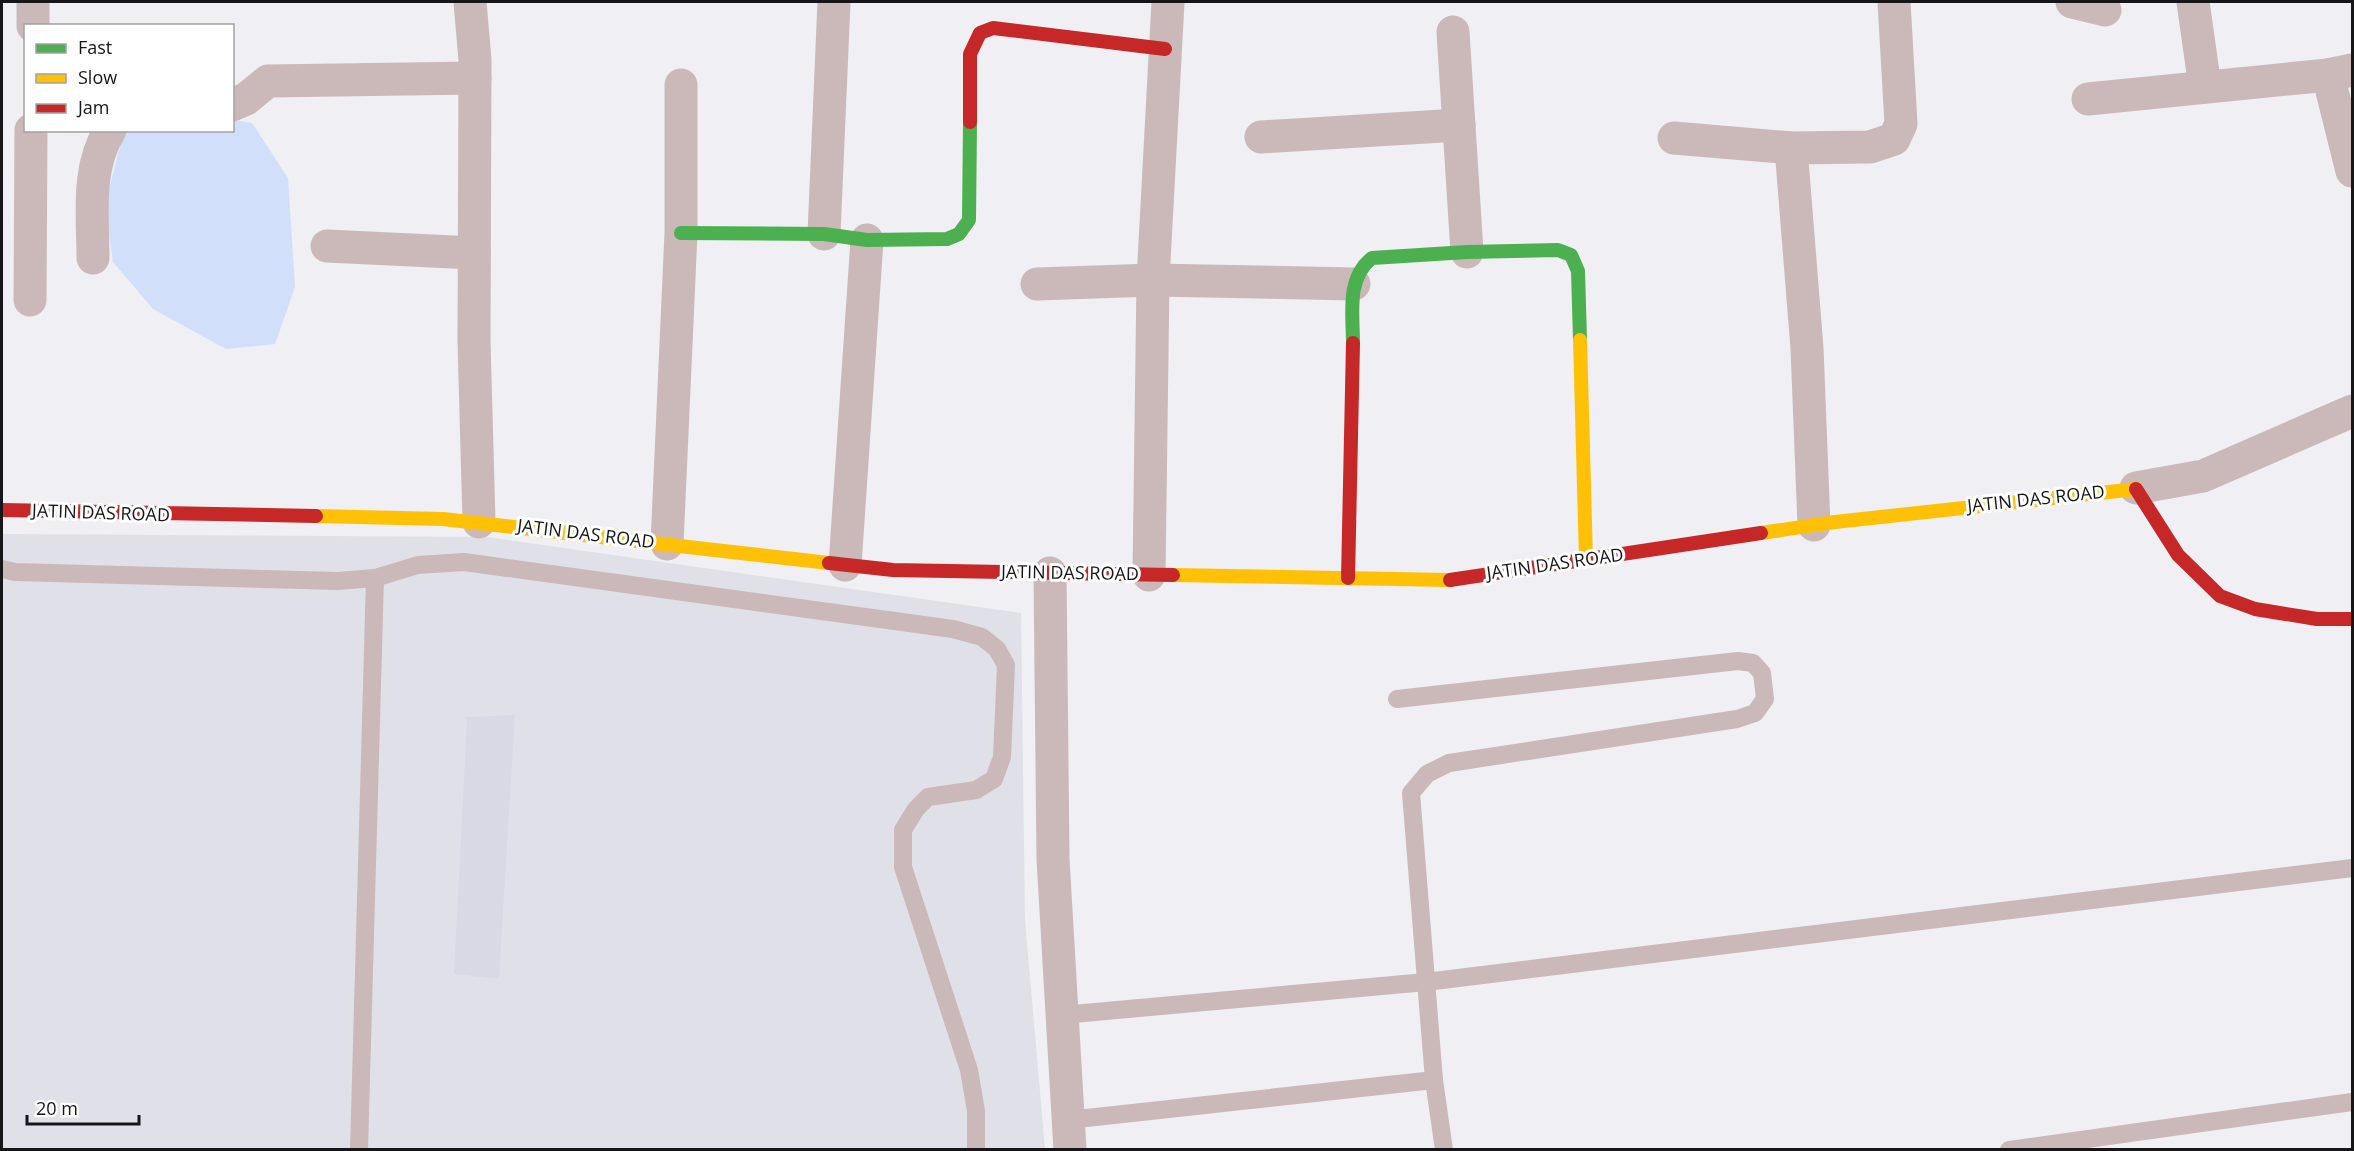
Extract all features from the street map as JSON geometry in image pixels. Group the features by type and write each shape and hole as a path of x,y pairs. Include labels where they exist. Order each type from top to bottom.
{"street":[{"path":"33,2 33,24"},
{"path":"470,2 475,78 474,341 479,522"},
{"path":"824,234 834,2"},
{"path":"1149,575 1153,280 1168,2"},
{"path":"1674,138 1791,148 1870,147 1893,139 1900,124 1894,2"},
{"path":"2072,2 2105,10"},
{"path":"2193,2 2205,87"},
{"path":"681,232 824,234 867,240 947,239 959,234 969,220 970,54 980,33 993,28 1165,49"},
{"path":"1453,32 1467,252"},
{"path":"2088,99 2340,73 2352,171"},
{"path":"234,104 246,99 268,81 475,78"},
{"path":"667,544 681,232 681,85"},
{"path":"1261,137 1459,125"},
{"path":"30,300 31,132"},
{"path":"93,258 92,189 94,172 101,144 109,132"},
{"path":"1791,148 1807,348 1814,525"},
{"path":"845,565 867,240"},
{"path":"327,246 474,253"},
{"path":"1347,578 1354,284 1364,263 1372,258 1467,252 1558,250 1571,255 1578,271 1586,560"},
{"path":"1036,284 1153,280 1354,284"},
{"name":"JATIN DAS ROAD","path":"2,510 443,519 893,570 1448,580 1814,525 2136,488 2203,476 2352,411"},
{"path":"2136,488 2178,555 2220,596 2255,609 2317,619 2352,619"},
{"path":"1050,573 1053,859 1069,1135"}],"lane":[{"path":"2,569 27,572 338,581 375,578 418,565 464,562 953,629 982,637 997,649 1006,666 1002,757 994,779 976,790 928,797 916,809 903,830 903,867 969,1070 976,1111 976,1149"},
{"path":"359,1149 375,578"},
{"path":"1396,699 1738,662 1753,663 1762,673 1765,699 1755,713 1737,719 1449,764 1427,774 1411,793 1434,1080 1444,1149"},
{"path":"1062,1015 1426,982 2352,868"},
{"path":"1069,1135 1434,1080"},
{"path":"2009,1149 2352,1102"}],"shaded area":[{"path":"2,534 487,537 1021,613 1025,920 1045,1149 2,1150"}],"water":[{"path":"234,120 252,123 288,178 295,287 275,344 226,349 153,309 113,262 105,205 124,132 234,132"}],"building":[{"path":"515,715 499,979 454,974 467,717"}],"traffic: fast":[{"path":"681,233 824,234 867,240 947,239 959,234 969,220 970,122"},
{"path":"1353,343 1352,309 1355,286 1364,266 1372,258 1467,252 1558,250 1571,255 1578,271 1580,340"}],"traffic: slow":[{"path":"1580,340 1586,559"},
{"path":"1761,533 1835,522 2136,489"},
{"path":"316,516 443,519 829,563"},
{"path":"1173,575 1450,580"}],"traffic: jam":[{"path":"970,122 970,54 980,33 993,28 1165,49"},
{"path":"1348,578 1353,343"},
{"path":"2136,489 2178,555 2220,596 2255,609 2317,619 2352,619"},
{"path":"2,510 316,516"},
{"path":"1450,580 1761,533"},
{"path":"829,563 893,570 1173,575"}]}
